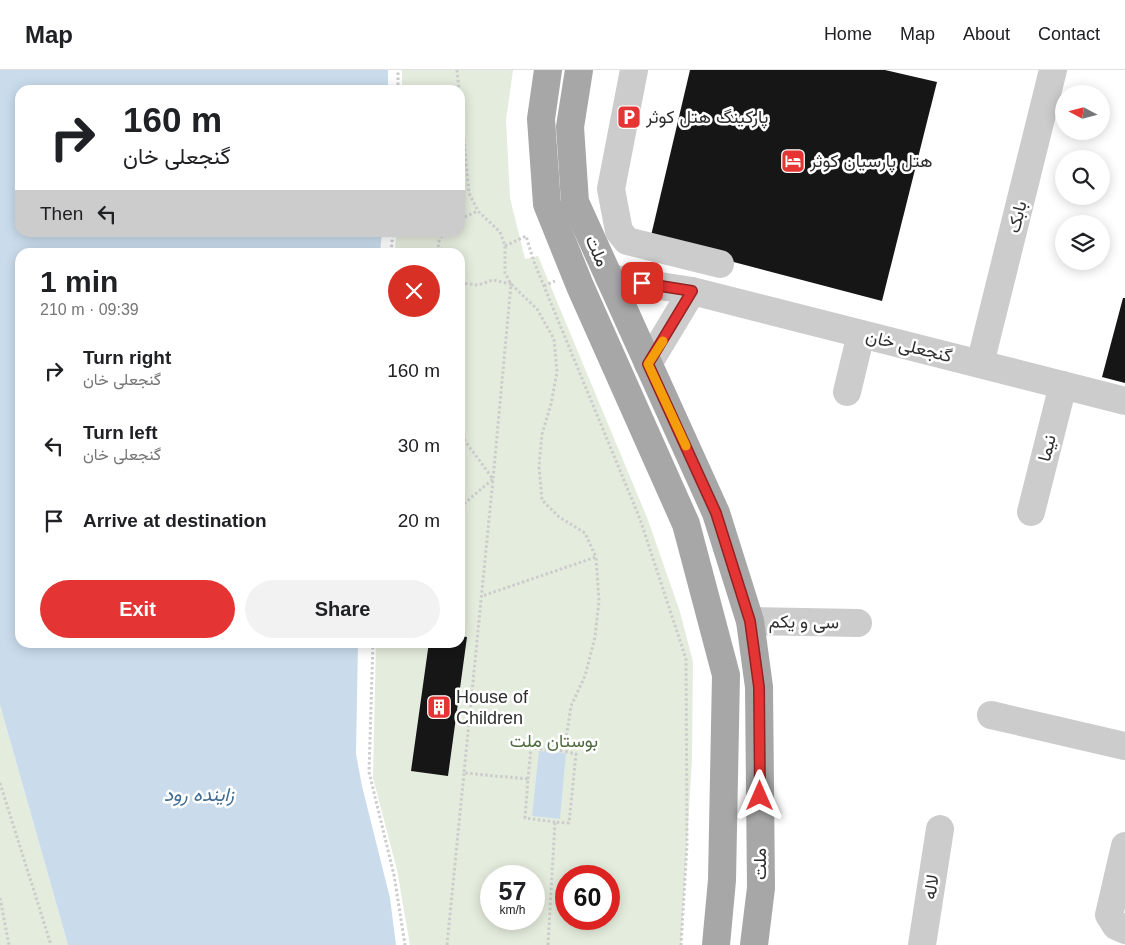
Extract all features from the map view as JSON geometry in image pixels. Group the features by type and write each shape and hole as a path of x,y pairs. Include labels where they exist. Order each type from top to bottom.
{"main road":[{"name":"ملت","path":"548,70 541,119 547,204 580,286 686,524 726,675 722,880 716,945"},
{"name":"ملت","path":"579,70 570,127 575,202 716,513 750,621 759,687 761,888 754,945"}],"street":[{"path":"634,70 611,189 619,231 628,242 720,264"},
{"name":"بابک","path":"980,364 1054,70"},
{"name":"گنجعلی خان","path":"609,278 692,291 1125,401"},
{"path":"648,364 692,291"},
{"path":"847,392 861,334"},
{"name":"نیما","path":"1031,512 1062,385"},
{"name":"سی و یکم","path":"750,621 858,622"},
{"path":"991,715 1125,746"},
{"name":"لاله","path":"922,945 940,829"},
{"path":"1117,923 1125,846"}],"path":[{"path":"398,70 398,85"},
{"path":"457,70 458,85"},
{"path":"465,151 469,193 478,211 500,232 505,246 505,273 511,284 537,309 554,339 557,372 551,404 542,434 539,467 542,500 560,517 585,534 596,557 599,601 595,637 585,676 571,706 564,751"},
{"path":"465,217 478,211"},
{"path":"505,246 526,236 534,262 640,519 686,659 687,845 681,945"},
{"path":"465,284 478,285 493,280 511,284"},
{"path":"447,945 511,284"},
{"path":"465,441 493,479"},
{"path":"465,503 493,479"},
{"path":"482,596 596,557"},
{"path":"372,648 369,772 394,875 406,945"},
{"path":"531,748 564,751 576,754 569,823 525,818 531,748"},
{"path":"464,773 528,779"},
{"path":"0,783 52,945"},
{"path":"548,945 555,822"},
{"path":"0,898 9,945"}],"green space":[{"name":"بوستان ملت","path":"402,70 513,70 506,120 510,198 525,259 538,256 648,520 680,612 693,662 692,759 681,945 410,945 397,870 373,778 376,648 465,648 465,248 395,248 396,237 465,237 465,85 402,85"},
{"path":"0,705 68,945 0,945"}],"water":[{"name":"زاینده رود","path":"0,70 388,70 388,85 15,85 15,237 382,237 380,248 15,248 15,648 358,648 356,754 362,786 390,898 396,945 68,945 0,705"},
{"path":"539,751 566,753 560,819 532,816"}],"building":[{"name":"هتل پارسیان کوثر","path":"690,70 885,70 937,82 882,301 650,240"},
{"path":"1123,298 1125,298 1125,383 1102,377"},
{"name":"House of Children","path":"465,637 467,637 448,776 411,771 428,648 465,648"}],"slow traffic":[{"path":"663,341 648,364 686,446"}],"place":[{"name":"پارکینگ هتل کوثر","path":"629,117"},
{"name":"هتل پارسیان کوثر","path":"793,161"},
{"name":"House of Children","path":"439,707"}],"route":[{"path":"642,283 692,291 648,364 716,513 750,621 759,687 760,796"}]}
